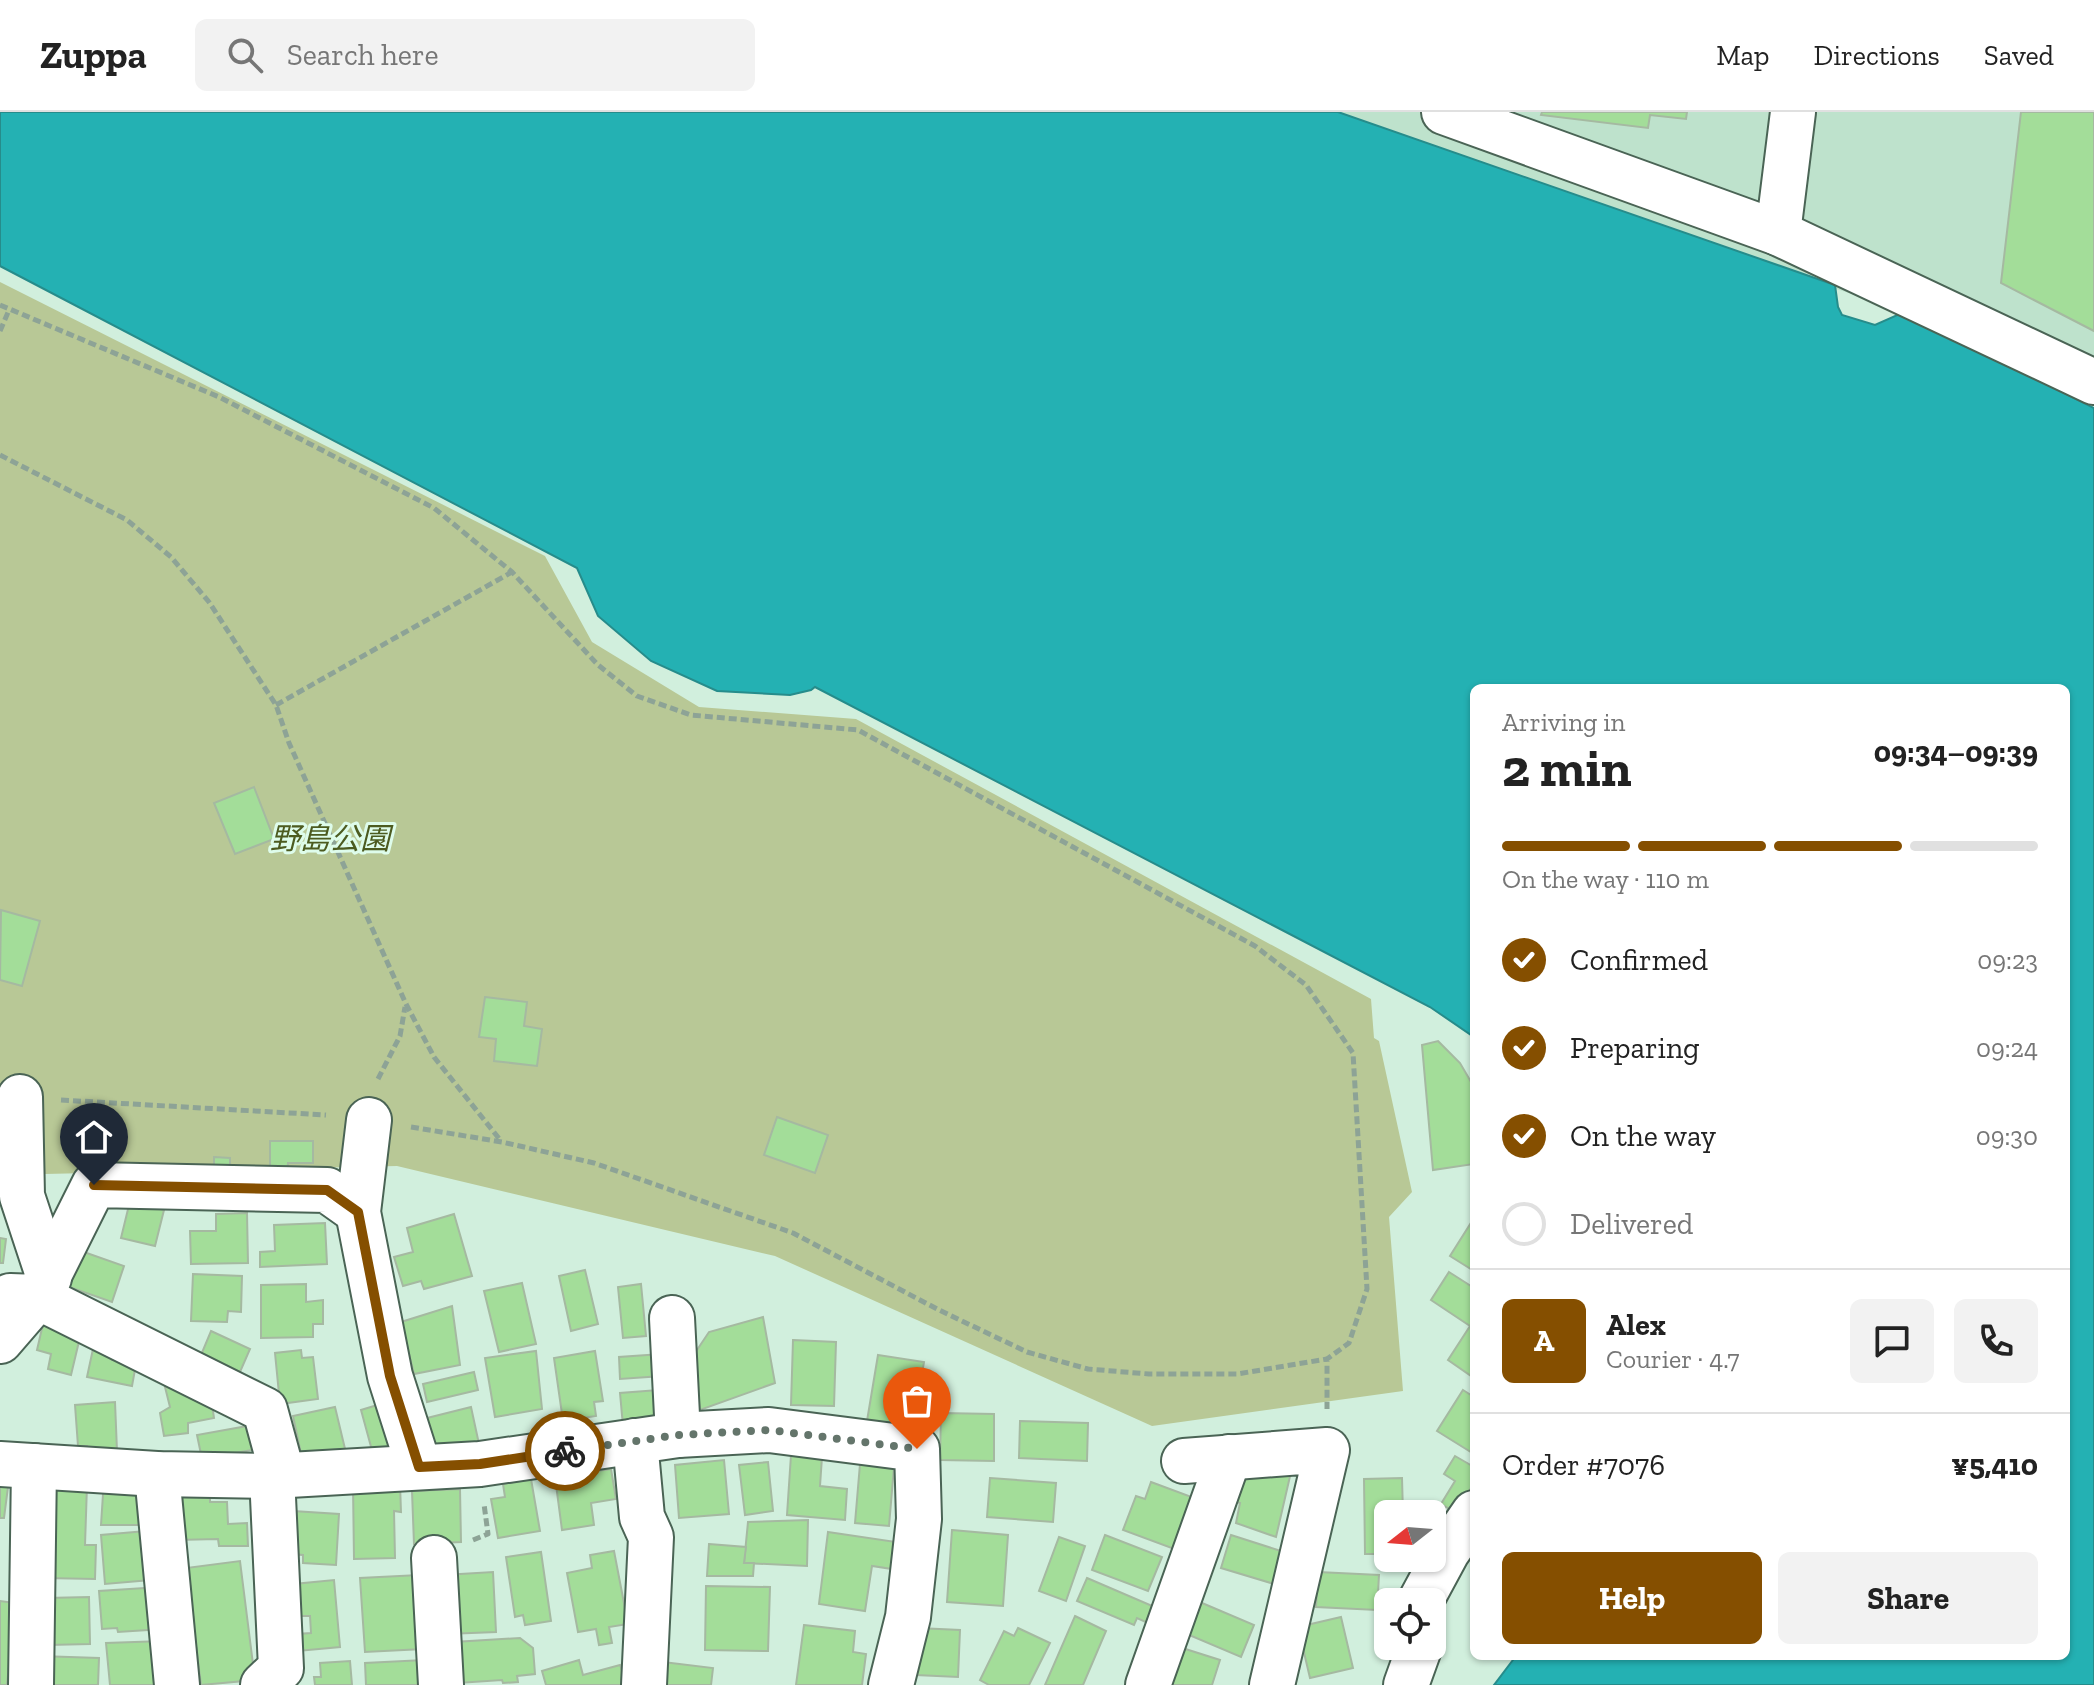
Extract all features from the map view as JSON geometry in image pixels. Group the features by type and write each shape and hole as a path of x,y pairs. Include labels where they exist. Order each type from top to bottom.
{"street":[{"path":"1444,112 1778,233 2094,382"},
{"path":"1778,233 1793,112"},
{"path":"20,1097 22,1196 29,1290"},
{"path":"371,1103 358,1212 390,1376 419,1467"},
{"path":"0,1341 94,1185 327,1190 358,1212"},
{"path":"29,1290 265,1410 277,1476 281,1668 263,1685"},
{"path":"672,1318 678,1435"},
{"path":"31,1685 17,1465 157,1474 277,1476 480,1464 678,1435 769,1430 917,1449 919,1519 908,1617 891,1685"},
{"path":"635,1441 642,1517 651,1537 644,1685"},
{"path":"1184,1461 1327,1450 1272,1685"},
{"path":"1148,1685 1229,1457"},
{"path":"157,1474 177,1685"},
{"path":"1428,1588 1470,1519"},
{"path":"434,1558 441,1685"},
{"path":"1406,1685 1415,1660"}],"path":[{"path":"0,305 219,397 434,508 512,572 598,665 637,696 691,715 858,730 1255,946 1306,985 1353,1053 1367,1289 1349,1343 1327,1359 1237,1374 1149,1374 1088,1369 1027,1352 939,1310 793,1233 594,1163 502,1142 371,1103 341,1116 20,1097"},
{"path":"0,331 9,310"},
{"path":"0,455 127,520 171,557 209,602 276,705 289,743 406,1004 434,1057 502,1142"},
{"path":"276,705 512,572"},
{"path":"371,1103 400,1036 406,1004"},
{"path":"1327,1359 1327,1450"},
{"path":"434,1558 433,1554 488,1534 480,1464"}],"shaded area":[{"path":"1280,112 2094,112 2094,371"}],"green space":[{"name":"野島公園","path":"0,282 545,556 592,642 699,707 856,719 1371,999 1374,1038 1379,1041 1412,1192 1389,1217 1403,1391 1152,1426 775,1256 397,1166 0,1175"}],"water":[{"path":"0,112 1338,112 1835,285 1842,315 1875,325 1904,312 2094,408 2094,1685 1494,1685 1513,1660 2070,1660 2070,684 1470,684 1470,1034 1430,1007 815,687 790,695 717,691 651,661 598,616 577,568 0,266"}],"building":[{"path":"1542,112 1687,112 1686,119 1650,115 1648,128 1541,115"},
{"path":"2021,112 2094,112 2094,331 2001,283"},
{"path":"254,787 274,839 235,854 214,803"},
{"path":"1,910 40,921 22,986 0,980"},
{"path":"485,997 527,1002 524,1026 542,1029 537,1066 494,1061 496,1039 479,1037"},
{"path":"1438,1041 1460,1063 1470,1080 1470,1165 1433,1170 1422,1045"},
{"path":"777,1117 828,1135 815,1173 764,1155"},
{"path":"270,1141 313,1141 313,1163 288,1163 287,1175 270,1176"},
{"path":"214,1157 230,1158 230,1168 214,1167"},
{"path":"130,1201 164,1210 155,1246 121,1238"},
{"path":"247,1213 248,1263 191,1264 190,1231 216,1231 216,1214"},
{"path":"454,1214 472,1276 424,1289 421,1281 403,1286 394,1257 413,1252 407,1228"},
{"path":"325,1223 327,1264 260,1267 260,1252 275,1251 274,1225"},
{"path":"1470,1224 1470,1268 1450,1256"},
{"path":"0,1238 6,1239 3,1263 0,1263"},
{"path":"81,1251 124,1266 112,1302 69,1287"},
{"path":"585,1270 598,1324 571,1331 559,1276"},
{"path":"1449,1272 1470,1285 1470,1326 1431,1300"},
{"path":"193,1274 242,1276 241,1312 228,1311 227,1322 191,1321"},
{"path":"522,1283 536,1344 499,1352 484,1291"},
{"path":"306,1284 306,1302 323,1300 323,1324 313,1324 313,1337 261,1338 261,1285"},
{"path":"641,1284 646,1336 623,1338 618,1287"},
{"path":"452,1306 460,1365 414,1374 401,1322"},
{"path":"763,1317 775,1383 700,1410 693,1356 709,1332"},
{"path":"43,1324 81,1333 71,1375 48,1369 51,1354 37,1350"},
{"path":"1470,1326 1470,1375 1448,1360"},
{"path":"211,1331 250,1349 240,1372 201,1355"},
{"path":"793,1340 836,1342 834,1406 791,1405"},
{"path":"93,1349 113,1354 112,1360 136,1364 132,1386 87,1377"},
{"path":"301,1350 302,1358 313,1357 318,1399 280,1404 275,1353"},
{"path":"536,1351 542,1409 495,1417 485,1358"},
{"path":"595,1351 603,1401 594,1402 596,1416 563,1421 554,1358"},
{"path":"661,1354 662,1376 620,1379 619,1357"},
{"path":"878,1355 924,1362 912,1428 867,1421"},
{"path":"474,1372 478,1390 427,1402 423,1384"},
{"path":"163,1379 211,1398 214,1418 188,1423 188,1433 164,1436 160,1413 170,1407"},
{"path":"658,1390 662,1423 623,1426 620,1393"},
{"path":"1463,1390 1470,1394 1470,1452 1437,1431"},
{"path":"115,1402 117,1451 87,1452 87,1446 78,1446 75,1405"},
{"path":"387,1402 400,1447 373,1454 361,1410"},
{"path":"335,1407 346,1453 303,1463 293,1416"},
{"path":"471,1407 479,1444 436,1455 427,1418"},
{"path":"941,1413 994,1414 994,1461 940,1460"},
{"path":"1020,1421 1088,1423 1087,1461 1019,1458"},
{"path":"253,1425 257,1449 202,1459 197,1435"},
{"path":"791,1455 822,1457 820,1486 847,1489 845,1520 787,1515"},
{"path":"1455,1456 1470,1465 1470,1490 1456,1513 1446,1507 1446,1500 1443,1500 1455,1481 1444,1474"},
{"path":"724,1460 729,1514 679,1518 675,1465"},
{"path":"768,1462 773,1511 745,1515 739,1465"},
{"path":"860,1464 894,1467 889,1526 855,1523"},
{"path":"1270,1467 1291,1472 1276,1537 1236,1523 1240,1503 1230,1501 1237,1481"},
{"path":"611,1469 616,1499 591,1503 594,1525 562,1530 555,1477"},
{"path":"990,1478 1056,1483 1053,1522 987,1517"},
{"path":"1402,1478 1403,1500 1374,1500 1374,1554 1365,1554 1364,1479"},
{"path":"104,1479 146,1485 146,1525 101,1525"},
{"path":"531,1479 540,1531 498,1538 491,1499 505,1497 503,1484"},
{"path":"1151,1482 1197,1499 1177,1550 1123,1530 1136,1496 1145,1499"},
{"path":"47,1484 87,1485 85,1545 96,1545 95,1579 44,1578"},
{"path":"400,1484 401,1512 394,1511 395,1558 354,1559 353,1485"},
{"path":"0,1486 8,1487 4,1518 0,1518"},
{"path":"460,1489 461,1542 414,1544 412,1491"},
{"path":"210,1490 210,1502 227,1502 228,1524 247,1523 248,1546 219,1546 218,1539 177,1540 175,1491"},
{"path":"293,1511 339,1514 336,1565 303,1563 303,1555 290,1554"},
{"path":"808,1520 807,1566 744,1563 748,1522"},
{"path":"157,1530 162,1579 105,1584 101,1535"},
{"path":"952,1530 1008,1535 1003,1606 947,1602"},
{"path":"828,1532 896,1542 892,1569 872,1566 865,1611 819,1604"},
{"path":"1105,1535 1162,1557 1148,1591 1092,1570"},
{"path":"1231,1535 1284,1552 1274,1584 1221,1568"},
{"path":"1059,1537 1085,1546 1066,1601 1039,1591"},
{"path":"709,1544 746,1547 744,1563 754,1563 753,1576 707,1576"},
{"path":"614,1551 628,1624 609,1627 612,1643 599,1645 596,1629 578,1632 567,1573 592,1568 590,1555"},
{"path":"541,1552 551,1621 525,1625 523,1615 515,1617 506,1557"},
{"path":"240,1561 255,1680 201,1685 186,1568"},
{"path":"493,1572 496,1632 447,1634 444,1575"},
{"path":"1318,1572 1379,1575 1378,1588 1374,1588 1374,1610 1316,1607"},
{"path":"419,1575 423,1649 365,1652 360,1578"},
{"path":"1087,1578 1157,1608 1150,1624 1137,1618 1134,1625 1077,1601"},
{"path":"334,1580 340,1647 298,1651 297,1634 311,1633 310,1616 296,1616 294,1584"},
{"path":"706,1586 770,1587 768,1651 705,1650"},
{"path":"160,1587 163,1629 118,1632 117,1628 102,1629 99,1591"},
{"path":"89,1597 90,1644 48,1645 46,1598"},
{"path":"1195,1600 1254,1625 1241,1657 1182,1632"},
{"path":"0,1601 15,1603 7,1685 0,1685"},
{"path":"1075,1616 1106,1631 1083,1685 1045,1685"},
{"path":"1341,1617 1353,1668 1310,1678 1298,1627"},
{"path":"804,1625 855,1631 853,1652 866,1654 862,1685 796,1685"},
{"path":"918,1628 960,1630 958,1677 916,1675"},
{"path":"1018,1628 1050,1643 1029,1685 989,1685 980,1680 1004,1631 1014,1636"},
{"path":"520,1638 533,1648 535,1674 517,1676 518,1682 458,1683 454,1642"},
{"path":"163,1641 165,1685 110,1685 106,1643"},
{"path":"1176,1646 1220,1660 1212,1685 1164,1685"},
{"path":"39,1656 99,1658 98,1685 41,1685"},
{"path":"424,1660 426,1685 366,1685 365,1663"},
{"path":"579,1660 583,1675 620,1665 627,1685 546,1685 542,1671"},
{"path":"350,1661 352,1685 315,1685 314,1677 321,1677 320,1663"},
{"path":"663,1662 713,1668 711,1685 660,1685"}],"way so far":[{"path":"565,1451 678,1435 769,1430 917,1449"}],"route":[{"path":"94,1185 327,1190 358,1212 390,1376 419,1467 480,1464 565,1451"}]}
